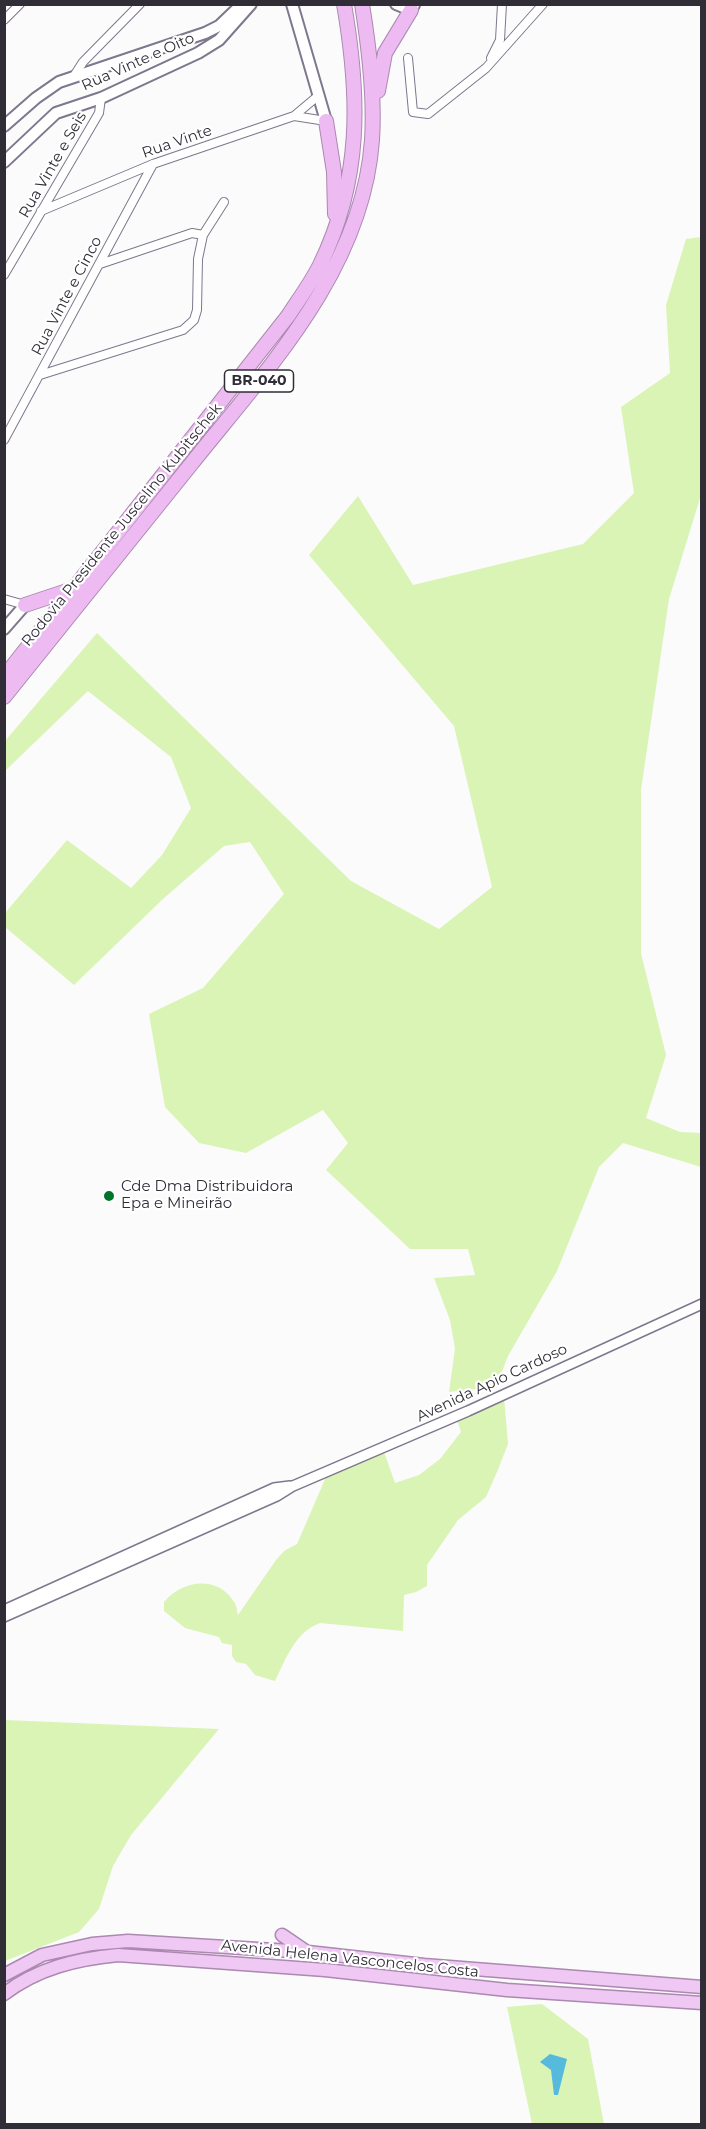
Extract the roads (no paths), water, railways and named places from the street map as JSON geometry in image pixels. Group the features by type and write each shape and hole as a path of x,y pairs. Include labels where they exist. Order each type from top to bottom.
{"highway":[{"name":"Rodovia Presidente Juscelino Kubitschek","path":"4,677 288,316 320,266 352,172 357,118 353,52 344,4"},
{"name":"Rodovia Presidente Juscelino Kubitschek","path":"4,697 238,408 310,311 345,243 365,181 372,141 372,99 362,4"},
{"path":"372,141 380,70 392,38 413,7"},
{"path":"326,121 334,172 335,226"},
{"path":"25,605 72,590"},
{"path":"282,1935 308,1952"},
{"name":"Avenida Helena Vasconcelos Costa","path":"4,1975 42,1954 92,1944 128,1941 308,1952 424,1965 702,1987"},
{"name":"Avenida Helena Vasconcelos Costa","path":"4,1994 57,1966 84,1959 118,1955 325,1970 507,1990 702,2002"}],"main road":[{"name":"Rua Vinte e Oito","path":"4,126 46,90 74,76 205,33 219,26 242,4"},
{"name":"Rua Vinte e Oito","path":"4,162 56,113 101,98 198,53 219,40 251,4"},
{"path":"292,4 326,121"},
{"path":"396,4 413,7"},
{"path":"4,629 25,605"}],"street":[{"path":"4,20 20,4"},
{"path":"74,76 83,62 140,4"},
{"path":"486,68 500,40 502,4"},
{"path":"408,58 413,112 428,114 486,68 543,4"},
{"path":"294,116 319,95"},
{"name":"Rua Vinte e Seis","path":"4,274 99,113 101,98"},
{"name":"Rua Vinte","path":"41,211 153,164 294,116 326,121"},
{"name":"Rua Vinte e Cinco","path":"4,440 153,164"},
{"path":"40,375 183,330 194,320 197,310 198,259 203,235 224,202"},
{"path":"100,264 192,233 203,235"},
{"path":"4,599 25,605"},
{"name":"Avenida Apio Cardoso","path":"4,1617 277,1496 293,1486 468,1411 702,1304"},
{"name":"Avenida Apio Cardoso","path":"4,1610 274,1488 293,1486"}],"water":[{"path":"550,2054 567,2059 558,2095 554,2095 551,2070 540,2062"}],"place":[{"name":"Cde Dma Distribuidora Epa e Mineirão","path":"109,1196"}]}
